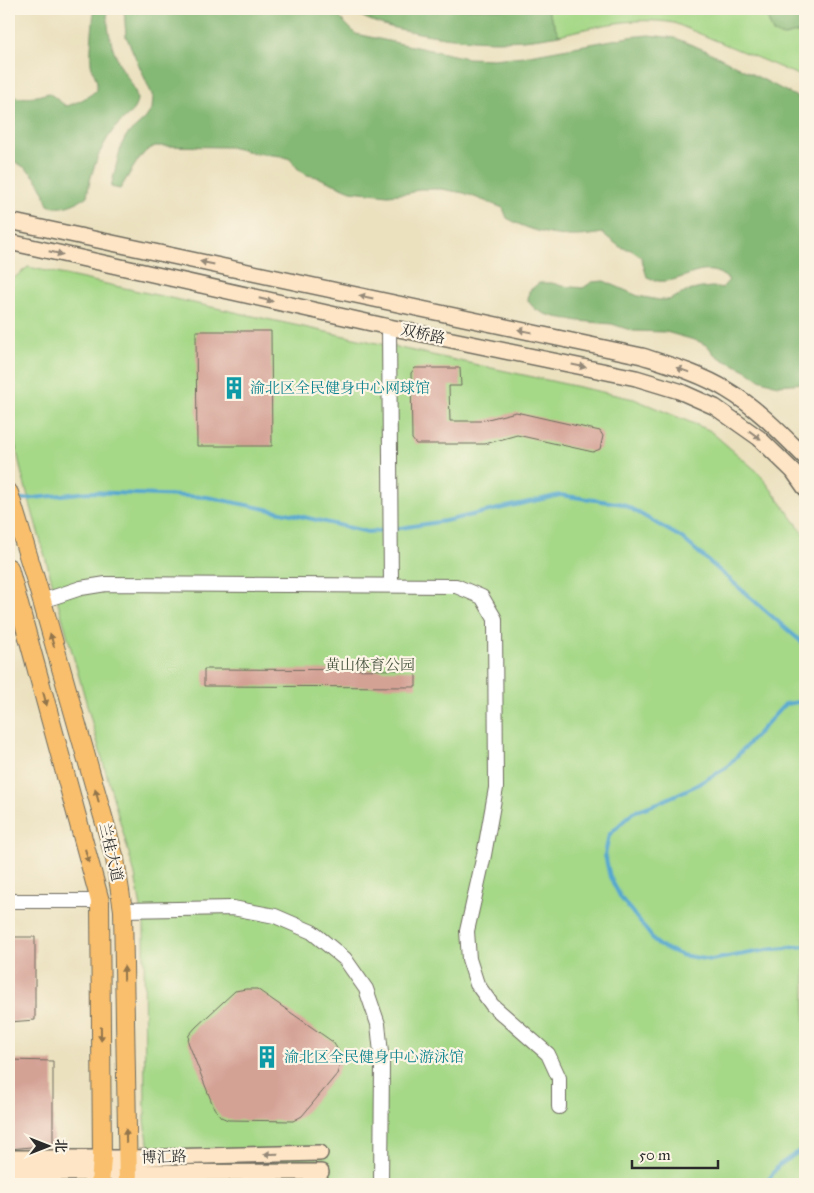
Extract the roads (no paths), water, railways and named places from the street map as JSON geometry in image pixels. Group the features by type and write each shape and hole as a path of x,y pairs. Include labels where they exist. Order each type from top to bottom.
{"main road":[{"name":"双桥路","path":"9,221 642,356 689,372 727,390 771,424 805,457"},
{"name":"双桥路","path":"9,242 389,327 636,378 679,391 715,408 760,438 793,471 805,488"},
{"name":"兰桂大道","path":"9,493 42,602 114,859 123,910 128,1172"},
{"name":"兰桂大道","path":"9,568 100,901 101,1172"},
{"name":"博汇路","path":"128,1172 320,1153"},
{"name":"博汇路","path":"9,1158 101,1172"},
{"name":"博汇路","path":"9,1173 320,1172"}],"street":[{"path":"389,327 391,585"},
{"path":"42,602 80,588 106,584 456,586 482,597 495,619 496,788 484,855 467,931 469,959 477,984 492,1005 548,1054 559,1078 559,1107"},
{"path":"9,902 100,901"},
{"path":"123,910 233,908 275,916 312,932 345,959 366,989 378,1024 382,1063 381,1184"}],"waterway":[{"path":"16,500 89,492 207,497 368,532 387,530"},
{"path":"394,529 445,521 560,495 623,504 682,538 805,645"},
{"path":"805,701 785,704 726,768 695,786 633,812 609,835 605,855 610,877 621,898 658,945 681,955 711,960 767,950 805,946"},
{"path":"766,1184 778,1166 805,1147"}],"place":[{"name":"渝北区全民健身中心网球馆","path":"234,388"},
{"name":"渝北区全民健身中心游泳馆","path":"267,1057"}],"park label":[{"name":"黄山体育公园","path":"370,665"}]}
